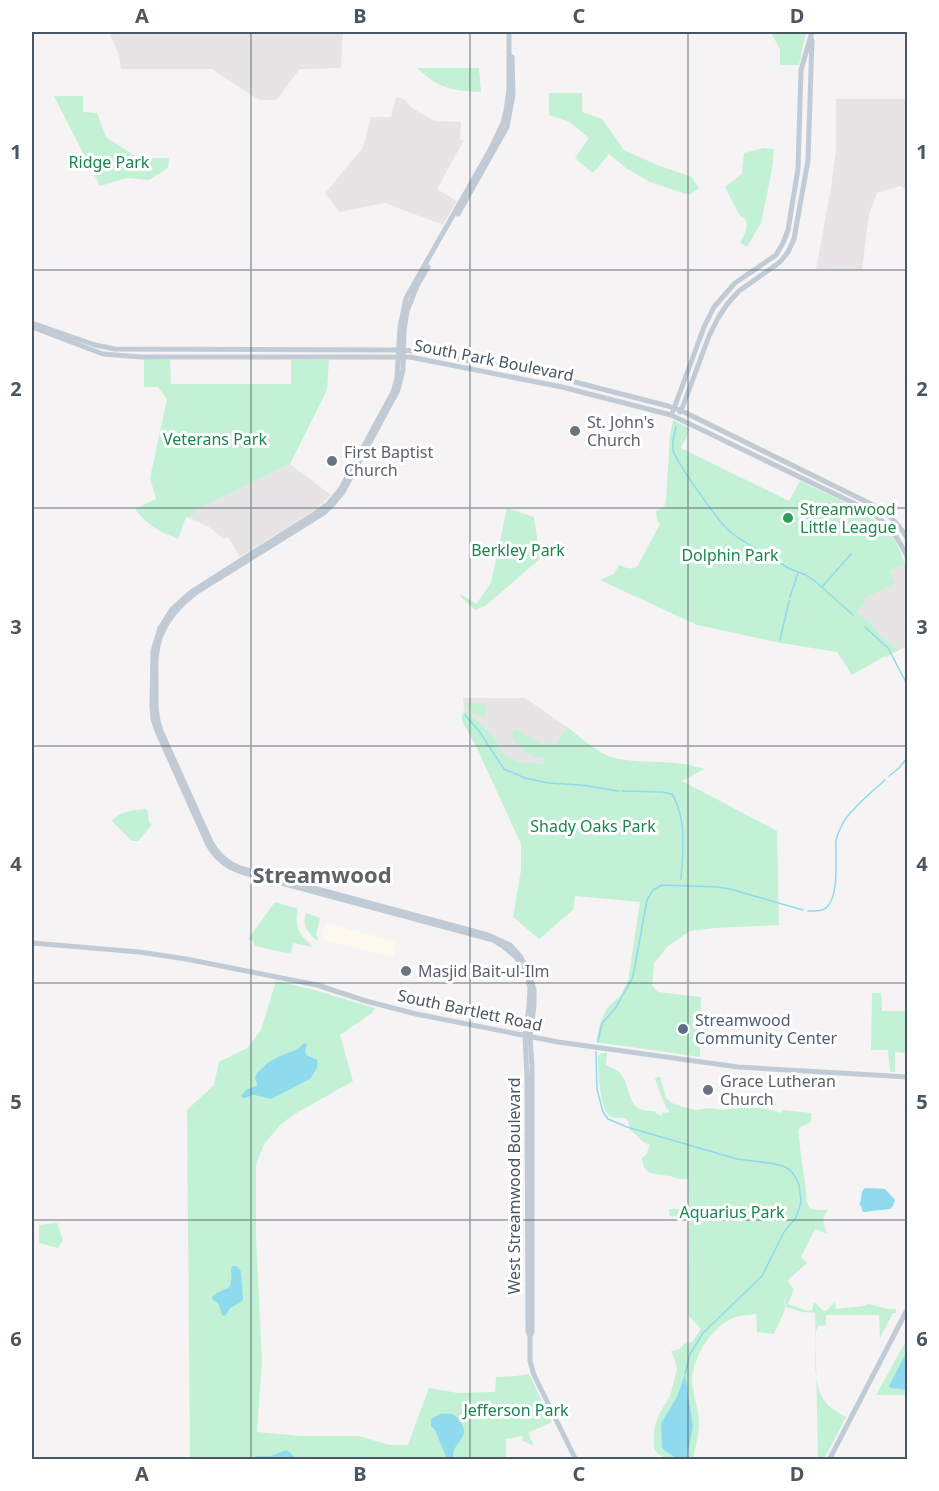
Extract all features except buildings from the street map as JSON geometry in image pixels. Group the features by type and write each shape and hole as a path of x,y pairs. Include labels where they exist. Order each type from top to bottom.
{"street":[{"name":"West Streamwood Boulevard","path":"509,32 512,46 513,89 507,127 417,286 407,311 393,392 340,490 333,499 314,514 180,600 165,619 157,636 153,651 152,692 154,722 208,845 223,863 240,872 493,940 511,952 526,972 530,997 527,1036 530,1361 534,1375 576,1460"},
{"path":"673,416 704,327 714,307 735,283 774,256 788,230 798,169 801,70 812,32"},
{"path":"673,416 681,411 717,318 740,291 780,262 794,239 807,160 811,39"},
{"name":"South Park Boulevard","path":"32,325 115,349 427,352 557,377 681,411 871,504 894,521 908,540"},
{"name":"South Park Boulevard","path":"401,353 562,387 673,416 868,510 894,532 908,558"},
{"name":"South Bartlett Road","path":"32,943 140,952 186,959 317,985 416,1014 558,1042 738,1066 908,1077"},
{"path":"829,1460 908,1308"}],"shaded area":[{"path":"109,32 343,32 341,68 300,69 276,100 259,100 212,69 121,69 119,55"},
{"path":"396,97 404,99 411,107 432,120 461,122 460,140 464,140 437,189 457,201 443,225 385,203 339,212 325,193 363,148 371,117 391,117"},
{"path":"836,99 907,99 907,190 900,186 877,193 869,214 862,270 816,269 836,150"},
{"path":"290,464 331,495 313,511 240,557 228,537 224,539 209,527 187,517 196,510"},
{"path":"905,564 908,569 907,646 899,650 857,612 865,604 863,598 895,584 890,571"},
{"path":"463,698 525,698 567,727 542,765 536,762 524,765 505,757 491,734 464,711"},
{"path":"326,923 397,942 393,957 321,939"}],"green space":[{"path":"771,32 806,32 799,65 780,65 780,49"},
{"path":"417,68 479,68 481,92 447,88 433,81"},
{"path":"549,93 582,93 582,112 602,119 624,150 692,177 699,188 689,195 650,182 626,168 609,154 593,173 575,158 589,138 570,122 549,115"},
{"name":"Ridge Park","path":"54,96 83,96 83,112 97,113 106,137 138,158 169,158 168,168 149,180 127,178 100,186"},
{"path":"764,148 774,149 772,169 761,223 747,247 740,242 746,231 746,220 740,216 725,187 742,174 744,153"},
{"name":"Veterans Park","path":"144,359 170,360 171,384 291,384 291,360 329,360 327,390 290,464 196,510 191,516 186,517 178,539 154,527 135,509 156,499 150,478 167,399 158,387 144,387"},
{"name":"Dolphin Park","path":"673,420 690,429 681,448 789,501 800,481 853,507 889,532 905,564 890,571 895,584 864,598 865,604 857,612 899,650 852,675 837,652 697,625 600,580 614,574 619,565 627,568 636,567 660,524 656,511 664,507 666,500"},
{"name":"Berkley Park","path":"507,508 534,517 540,559 485,606 475,610 460,596 461,594 476,604 491,583"},
{"path":"465,703 485,703 485,717 470,712"},
{"name":"Shady Oaks Park","path":"464,711 491,734 505,756 525,764 533,762 542,765 545,759 533,756 521,749 511,734 516,729 541,744 556,744 567,727 592,746 612,757 683,764 704,769 682,781 777,831 779,925 690,931 668,946 654,963 652,985 658,992 701,997 700,1057 596,1042 604,1014 620,996 628,981 640,902 575,896 573,910 539,939 513,917 521,870 521,844 476,746 462,721"},
{"path":"146,809 152,825 138,841 132,841 112,821 123,813"},
{"path":"275,902 298,909 297,926 313,947 293,943 291,954 255,946 253,941 248,939"},
{"path":"306,913 320,918 316,940 305,925"},
{"name":"Jefferson Park","path":"276,981 375,1008 372,1013 340,1035 353,1081 293,1115 280,1125 264,1144 256,1165 256,1237 262,1361 257,1432 301,1436 359,1436 389,1445 408,1445 429,1388 458,1393 495,1392 496,1377 529,1374 552,1422 528,1433 534,1446 523,1441 522,1436 506,1439 506,1460 190,1459 187,1110 214,1085 219,1062 247,1048 261,1030"},
{"path":"872,993 881,993 882,1011 907,1011 907,1053 895,1052 895,1072 890,1072 888,1050 871,1050"},
{"name":"Aquarius Park","path":"601,1053 607,1053 606,1065 619,1072 623,1078 633,1103 638,1108 654,1111 661,1116 663,1112 668,1113 669,1110 666,1108 655,1079 657,1077 660,1077 666,1098 683,1107 696,1110 709,1108 723,1110 749,1107 782,1113 782,1110 811,1113 811,1122 798,1130 802,1163 809,1207 828,1210 823,1219 827,1234 815,1229 801,1257 807,1263 789,1279 788,1282 794,1289 788,1304 808,1311 812,1310 814,1302 824,1311 835,1302 836,1309 869,1304 896,1309 896,1313 893,1313 880,1338 879,1315 826,1315 826,1325 818,1326 816,1331 816,1344 815,1313 820,1313 802,1312 786,1307 783,1294 784,1312 774,1334 757,1332 756,1314 738,1316 725,1322 704,1344 695,1363 692,1381 699,1421 693,1459 687,1459 693,1426 685,1375 677,1397 661,1423 673,1455 677,1459 667,1459 654,1449 654,1431 658,1416 670,1396 677,1370 671,1351 692,1342 701,1329 689,1316 688,1311 689,1217 670,1216 669,1209 689,1209 688,1179 678,1179 648,1171 642,1158 646,1155 650,1145 644,1143 630,1130 625,1118 614,1118 607,1113 600,1091 598,1057"},
{"path":"57,1223 63,1240 58,1248 39,1243 39,1225"},
{"path":"906,1341 907,1395 876,1395"},
{"path":"816,1378 826,1403 846,1417 824,1459 818,1459"}],"water":[{"path":"304,1043 307,1044 306,1055 317,1060 316,1070 310,1079 271,1099 255,1095 246,1098 241,1096 246,1090 256,1086 255,1077 269,1062 298,1049"},
{"path":"865,1188 885,1189 895,1200 893,1206 890,1209 863,1212 859,1204"},
{"path":"233,1266 239,1268 241,1272 243,1299 223,1316 219,1305 212,1297 230,1286"},
{"path":"907,1351 907,1390 891,1388 889,1386"},
{"path":"685,1374 693,1426 687,1459 677,1459 662,1447 661,1423 677,1397"},
{"path":"440,1414 454,1415 463,1427 464,1434 454,1450 453,1459 447,1459 435,1430 431,1426 431,1419"},
{"path":"286,1450 296,1459 252,1459 256,1456 271,1456"}],"waterway":[{"path":"676,427 673,450 698,492 729,531 768,556"},
{"path":"822,587 851,554"},
{"path":"771,557 816,582 853,615"},
{"path":"790,597 798,573"},
{"path":"780,640 789,601"},
{"path":"865,627 888,648 908,686"},
{"path":"465,715 479,731 504,769 525,778 548,783 619,791"},
{"path":"889,776 908,757"},
{"path":"808,911 822,910 828,906 835,889 836,840 844,821 885,780"},
{"path":"622,791 672,794 677,803 682,824 681,879"},
{"path":"598,1042 602,1023 615,1009 633,977 647,900 653,890 662,885 717,887 803,910"},
{"path":"596,1052 597,1089 603,1112 608,1119 627,1127 737,1159 783,1166 790,1170 799,1184 801,1202 798,1212 784,1232 762,1276 703,1333 690,1354 685,1374"}],"place":[{"name":"St. John's Church","path":"575,431"},
{"name":"First Baptist Church","path":"332,461"},
{"name":"Streamwood Little League","path":"788,518"},
{"name":"Masjid Bait-ul-Ilm","path":"406,971"},
{"name":"Streamwood Community Center","path":"683,1029"},
{"name":"Grace Lutheran Church","path":"708,1090"}],"district":[{"name":"Streamwood","path":"322,875"}]}
